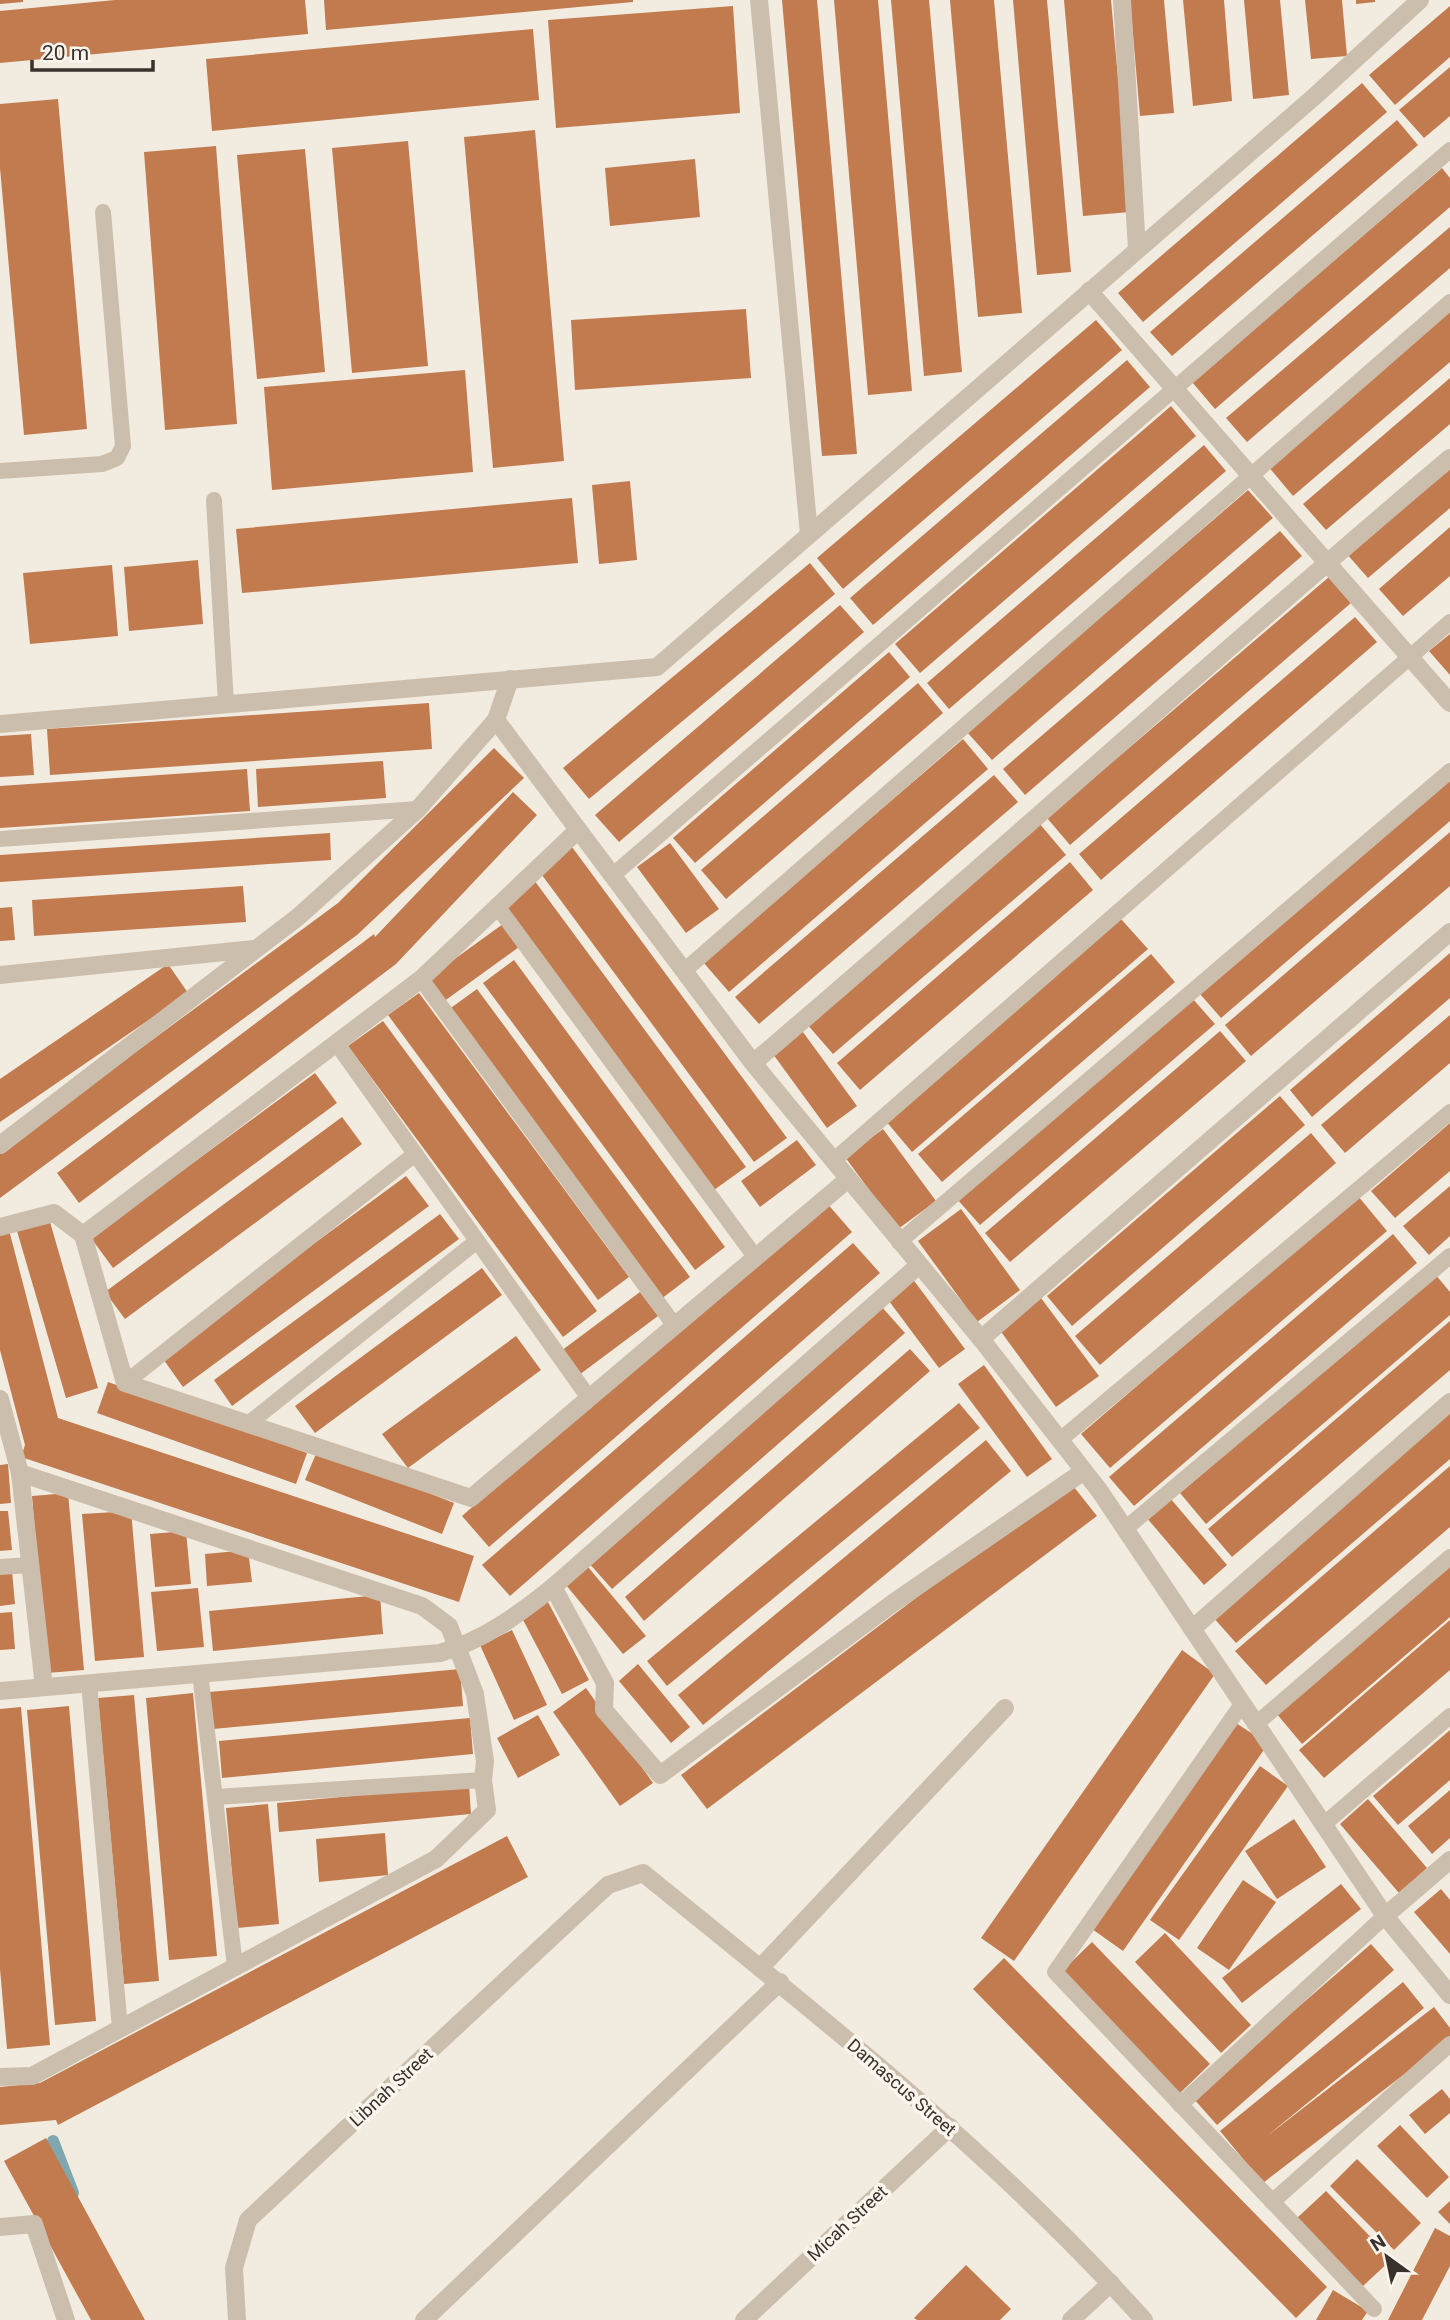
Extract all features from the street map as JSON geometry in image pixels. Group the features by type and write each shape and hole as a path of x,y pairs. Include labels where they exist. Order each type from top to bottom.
{"street":[{"path":"759,0 809,534"},
{"path":"1122,0 1137,249"},
{"path":"0,724 657,667 1420,0"},
{"path":"1089,291 1450,703"},
{"path":"753,1063 944,900 1327,562 1450,458"},
{"path":"0,1144 298,917 418,809 496,720 510,679"},
{"path":"496,720 753,1063 981,1339 1084,1471 1385,1916 1450,1995"},
{"path":"83,1236 421,979 578,830"},
{"path":"981,1339 1450,932"},
{"path":"0,975 256,949"},
{"path":"0,1227 54,1213 83,1236 125,1383 471,1498 847,1180"},
{"path":"0,1691 440,1653 457,1648 505,1625 553,1587 919,1265"},
{"path":"0,1399 30,1565 44,1687"},
{"path":"1192,1629 1450,1402"},
{"path":"0,2077 32,2076 436,1859 486,1810 482,1780 485,1761 475,1695 449,1626 422,1606 12,1463"},
{"path":"553,1587 605,1683 604,1710 660,1774 893,1603 1084,1471"},
{"path":"760,1968 1005,1708"},
{"path":"1385,1916 1450,1860"},
{"name":"Damascus Street","path":"608,1885 643,1873 780,1982 950,2127 1111,2283 1144,2320"},
{"name":"Libnah Street","path":"237,2320 234,2267 248,2220 608,1885"},
{"path":"424,2320 780,1982"},
{"name":"Micah Street","path":"744,2320 950,2127"},
{"path":"0,2227 34,2224 66,2320"},
{"path":"1071,2320 1111,2283"}],"lane":[{"path":"612,876 1450,150"},
{"path":"0,471 102,464 117,458 123,446 103,212"},
{"path":"684,971 1450,302"},
{"path":"214,500 226,704"},
{"path":"833,1161 1450,622"},
{"path":"899,1241 1450,771"},
{"path":"0,839 418,809"},
{"path":"497,906 756,1258"},
{"path":"421,979 674,1326"},
{"path":"337,1044 589,1398"},
{"path":"1060,1440 1450,1112"},
{"path":"125,1383 415,1154"},
{"path":"248,1424 477,1241"},
{"path":"1125,1529 1450,1256"},
{"path":"1256,1724 1450,1557"},
{"path":"0,1567 30,1565"},
{"path":"200,1673 236,1966"},
{"path":"89,1684 120,2028"},
{"path":"1242,1704 1055,1972 1374,2309"},
{"path":"1324,1825 1450,1716"},
{"path":"215,1797 482,1780"},
{"path":"1180,2105 1385,1916"},
{"path":"1272,2202 1450,2044"}],"building":[{"path":"0,0 23,0 23,2 0,4"},
{"path":"115,0 305,0 308,34 0,63 0,11"},
{"path":"324,0 633,0 633,2 326,30"},
{"path":"782,0 817,0 857,454 822,456"},
{"path":"834,0 878,0 912,391 868,395"},
{"path":"891,0 929,0 962,372 924,376"},
{"path":"950,0 994,0 1022,313 978,317"},
{"path":"1013,0 1047,0 1071,272 1037,275"},
{"path":"1064,0 1111,0 1130,212 1083,216"},
{"path":"1130,0 1164,0 1174,113 1140,116"},
{"path":"1183,0 1224,0 1232,101 1193,106"},
{"path":"1244,0 1280,0 1289,95 1253,99"},
{"path":"1305,0 1342,0 1347,56 1311,59"},
{"path":"1356,0 1375,0 1375,2 1356,4"},
{"path":"733,6 740,113 556,128 548,20"},
{"path":"1450,6 1450,57 1395,105 1369,75"},
{"path":"533,29 539,100 212,131 206,59"},
{"path":"1450,67 1450,116 1424,138 1399,110"},
{"path":"1362,83 1387,112 1143,322 1118,293"},
{"path":"58,99 87,429 24,435 0,168 0,104"},
{"path":"1397,120 1418,145 1172,356 1150,332"},
{"path":"535,130 564,461 493,468 464,137"},
{"path":"408,141 428,366 352,373 332,148"},
{"path":"216,146 237,424 165,430 144,152"},
{"path":"305,149 325,372 257,379 237,155"},
{"path":"695,159 700,217 610,226 605,168"},
{"path":"1442,168 1450,178 1450,207 1215,409 1192,382"},
{"path":"1450,227 1450,268 1247,442 1226,418"},
{"path":"746,309 751,378 575,390 571,320"},
{"path":"1450,309 1450,362 1293,496 1268,466"},
{"path":"1096,320 1122,350 843,589 817,558"},
{"path":"1127,360 1150,387 873,625 850,598"},
{"path":"465,370 473,472 272,490 264,387"},
{"path":"1450,378 1450,424 1326,530 1303,504"},
{"path":"1171,406 1196,436 920,673 895,644"},
{"path":"1204,445 1226,471 949,709 927,683"},
{"path":"1450,463 1450,508 1368,578 1346,553"},
{"path":"630,481 637,560 599,564 592,485"},
{"path":"1248,490 1273,518 992,760 967,732"},
{"path":"572,498 578,563 242,593 236,529"},
{"path":"1450,527 1450,576 1403,616 1379,589"},
{"path":"1280,531 1302,556 1025,795 1003,769"},
{"path":"198,560 203,624 129,631 124,567"},
{"path":"810,563 835,594 589,799 563,768"},
{"path":"112,565 118,636 30,644 23,573"},
{"path":"1329,577 1351,603 1070,845 1047,818"},
{"path":"840,605 864,632 619,842 595,815"},
{"path":"1355,617 1377,642 1101,880 1079,854"},
{"path":"1450,634 1450,675 1429,651"},
{"path":"889,652 910,677 695,863 673,838"},
{"path":"918,683 943,713 726,899 701,870"},
{"path":"429,703 432,749 50,775 47,729"},
{"path":"31,734 34,775 0,777 0,736"},
{"path":"963,739 988,769 729,992 703,962"},
{"path":"494,748 524,778 357,935 0,1198 0,1152 338,903"},
{"path":"383,761 386,798 258,807 256,769"},
{"path":"247,769 250,811 0,828 0,786"},
{"path":"994,775 1018,802 759,1024 735,997"},
{"path":"1450,780 1450,821 1221,1018 1200,994"},
{"path":"513,792 537,815 396,964 79,1203 57,1173 374,934 375,937"},
{"path":"1039,823 1066,855 833,1054 806,1023"},
{"path":"1450,832 1450,886 1251,1056 1225,1025"},
{"path":"330,833 331,860 0,882 0,855"},
{"path":"670,843 719,909 686,933 637,867"},
{"path":"572,847 787,1138 754,1162 539,871"},
{"path":"1070,862 1093,890 860,1090 837,1063"},
{"path":"534,880 746,1167 714,1190 503,903"},
{"path":"243,886 246,922 34,936 32,900"},
{"path":"12,907 15,940 0,941 0,908"},
{"path":"1121,919 1148,949 912,1152 885,1120"},
{"path":"503,924 519,947 443,1002 427,979"},
{"path":"1450,953 1450,998 1312,1117 1290,1090"},
{"path":"1151,954 1175,982 942,1182 918,1154"},
{"path":"514,960 725,1247 695,1270 483,983"},
{"path":"168,964 188,993 0,1122 0,1079"},
{"path":"477,989 690,1277 661,1299 448,1010"},
{"path":"419,993 629,1277 598,1300 388,1015"},
{"path":"1192,998 1215,1024 980,1225 957,1199"},
{"path":"1450,1015 1450,1063 1345,1153 1321,1125"},
{"path":"383,1021 597,1311 563,1337 348,1046"},
{"path":"800,1028 857,1106 827,1128 770,1050"},
{"path":"1220,1031 1246,1061 1010,1262 985,1233"},
{"path":"315,1073 337,1103 113,1268 91,1238"},
{"path":"1280,1096 1305,1125 1072,1326 1047,1296"},
{"path":"342,1117 362,1144 125,1319 105,1292"},
{"path":"1450,1123 1450,1171 1395,1218 1371,1191"},
{"path":"883,1129 936,1201 898,1229 845,1157"},
{"path":"1311,1133 1336,1163 1100,1365 1075,1336"},
{"path":"797,1140 816,1165 760,1207 741,1181"},
{"path":"406,1176 429,1206 183,1387 161,1356"},
{"path":"1450,1186 1450,1236 1429,1255 1403,1226"},
{"path":"1358,1196 1387,1231 1110,1468 1081,1434"},
{"path":"825,1201 852,1232 489,1547 462,1516"},
{"path":"961,1209 1020,1290 977,1322 918,1241"},
{"path":"440,1214 459,1239 232,1406 214,1380"},
{"path":"50,1222 98,1388 66,1398 17,1231"},
{"path":"9,1230 58,1418 474,1556 459,1602 21,1457 25,1445 0,1350 0,1232"},
{"path":"1393,1234 1417,1263 1134,1506 1109,1477"},
{"path":"853,1243 880,1273 510,1596 482,1565"},
{"path":"482,1268 502,1295 315,1433 295,1406"},
{"path":"1435,1274 1450,1292 1450,1315 1206,1524 1180,1493"},
{"path":"912,1278 965,1349 939,1368 886,1297"},
{"path":"640,1292 658,1316 579,1375 561,1351"},
{"path":"1041,1298 1099,1376 1056,1407 999,1329"},
{"path":"881,1306 905,1333 612,1589 588,1562"},
{"path":"1450,1321 1450,1370 1232,1557 1208,1529"},
{"path":"516,1336 541,1370 408,1468 382,1434"},
{"path":"910,1349 930,1371 644,1621 625,1597"},
{"path":"984,1365 1052,1459 1027,1477 958,1384"},
{"path":"108,1382 307,1453 296,1484 97,1413"},
{"path":"959,1403 980,1428 667,1686 647,1661"},
{"path":"1450,1411 1450,1459 1236,1643 1212,1616"},
{"path":"986,1440 1011,1471 703,1725 678,1695"},
{"path":"318,1449 454,1503 442,1534 305,1480"},
{"path":"8,1464 11,1503 0,1504 0,1465"},
{"path":"1450,1466 1450,1527 1266,1685 1235,1651"},
{"path":"1070,1482 1097,1516 707,1809 681,1775"},
{"path":"68,1493 84,1670 47,1673 32,1496"},
{"path":"1170,1498 1227,1565 1204,1585 1146,1517"},
{"path":"0,1511 8,1511 12,1550 0,1551"},
{"path":"131,1511 144,1657 95,1661 82,1514"},
{"path":"186,1531 191,1584 155,1587 150,1534"},
{"path":"248,1550 252,1582 207,1586 205,1554"},
{"path":"1450,1563 1450,1617 1302,1744 1276,1713"},
{"path":"588,1567 646,1636 623,1654 566,1585"},
{"path":"12,1571 15,1604 0,1606 0,1572"},
{"path":"198,1588 204,1647 157,1651 151,1592"},
{"path":"380,1595 383,1634 213,1651 209,1611"},
{"path":"548,1602 589,1680 562,1694 521,1616"},
{"path":"12,1612 15,1649 0,1650 0,1613"},
{"path":"1450,1620 1450,1670 1324,1778 1299,1750"},
{"path":"512,1630 547,1705 514,1720 480,1645"},
{"path":"1182,1650 1215,1674 1014,1961 981,1938"},
{"path":"638,1664 690,1727 671,1743 619,1681"},
{"path":"460,1669 463,1706 213,1729 209,1692"},
{"path":"586,1688 653,1783 620,1806 553,1712"},
{"path":"193,1693 217,1956 169,1960 146,1698"},
{"path":"134,1695 159,1981 124,1984 98,1698"},
{"path":"69,1706 96,2021 55,2025 27,1710"},
{"path":"21,1707 50,2045 7,2049 0,1969 0,1709"},
{"path":"538,1715 560,1755 518,1778 497,1738"},
{"path":"470,1718 473,1754 222,1778 219,1741"},
{"path":"1236,1723 1268,1744 1123,1951 1092,1929"},
{"path":"1450,1730 1450,1780 1398,1825 1373,1796"},
{"path":"1260,1766 1288,1786 1179,1940 1150,1920"},
{"path":"469,1785 471,1814 279,1832 277,1803"},
{"path":"1450,1790 1450,1838 1432,1854 1408,1826"},
{"path":"1368,1799 1427,1868 1399,1893 1340,1824"},
{"path":"268,1804 279,1924 237,1928 226,1808"},
{"path":"1294,1819 1326,1867 1277,1899 1245,1851"},
{"path":"385,1833 388,1875 319,1882 316,1839"},
{"path":"507,1836 528,1877 58,2125 56,2120 0,2125 0,2087 40,2083"},
{"path":"1243,1880 1276,1902 1229,1970 1197,1948"},
{"path":"1341,1884 1361,1909 1242,2003 1222,1978"},
{"path":"1441,1889 1450,1900 1450,1954 1414,1912"},
{"path":"1165,1933 1251,2025 1221,2053 1135,1962"},
{"path":"1092,1942 1210,2064 1179,2094 1061,1972"},
{"path":"1371,1944 1394,1970 1217,2125 1193,2098"},
{"path":"1004,1958 1327,2287 1296,2318 973,1989"},
{"path":"1403,1982 1424,2008 1267,2136 1434,2007 1450,2028 1450,2039 1263,2183 1220,2131"},
{"path":"1442,2089 1450,2099 1450,2113 1425,2134 1409,2115"},
{"path":"1400,2125 1449,2177 1427,2198 1377,2146"},
{"path":"46,2138 145,2320 91,2320 4,2161"},
{"path":"1357,2159 1421,2223 1394,2250 1330,2186"},
{"path":"1326,2191 1392,2259 1363,2286 1297,2218"},
{"path":"1450,2201 1450,2224 1438,2212"},
{"path":"1435,2228 1450,2236 1450,2266 1422,2320 1388,2320"},
{"path":"966,2265 1011,2309 1000,2320 914,2318"},
{"path":"1333,2290 1368,2311 1362,2320 1316,2320"}],"waterway":[{"path":"53,2141 73,2193"}]}
